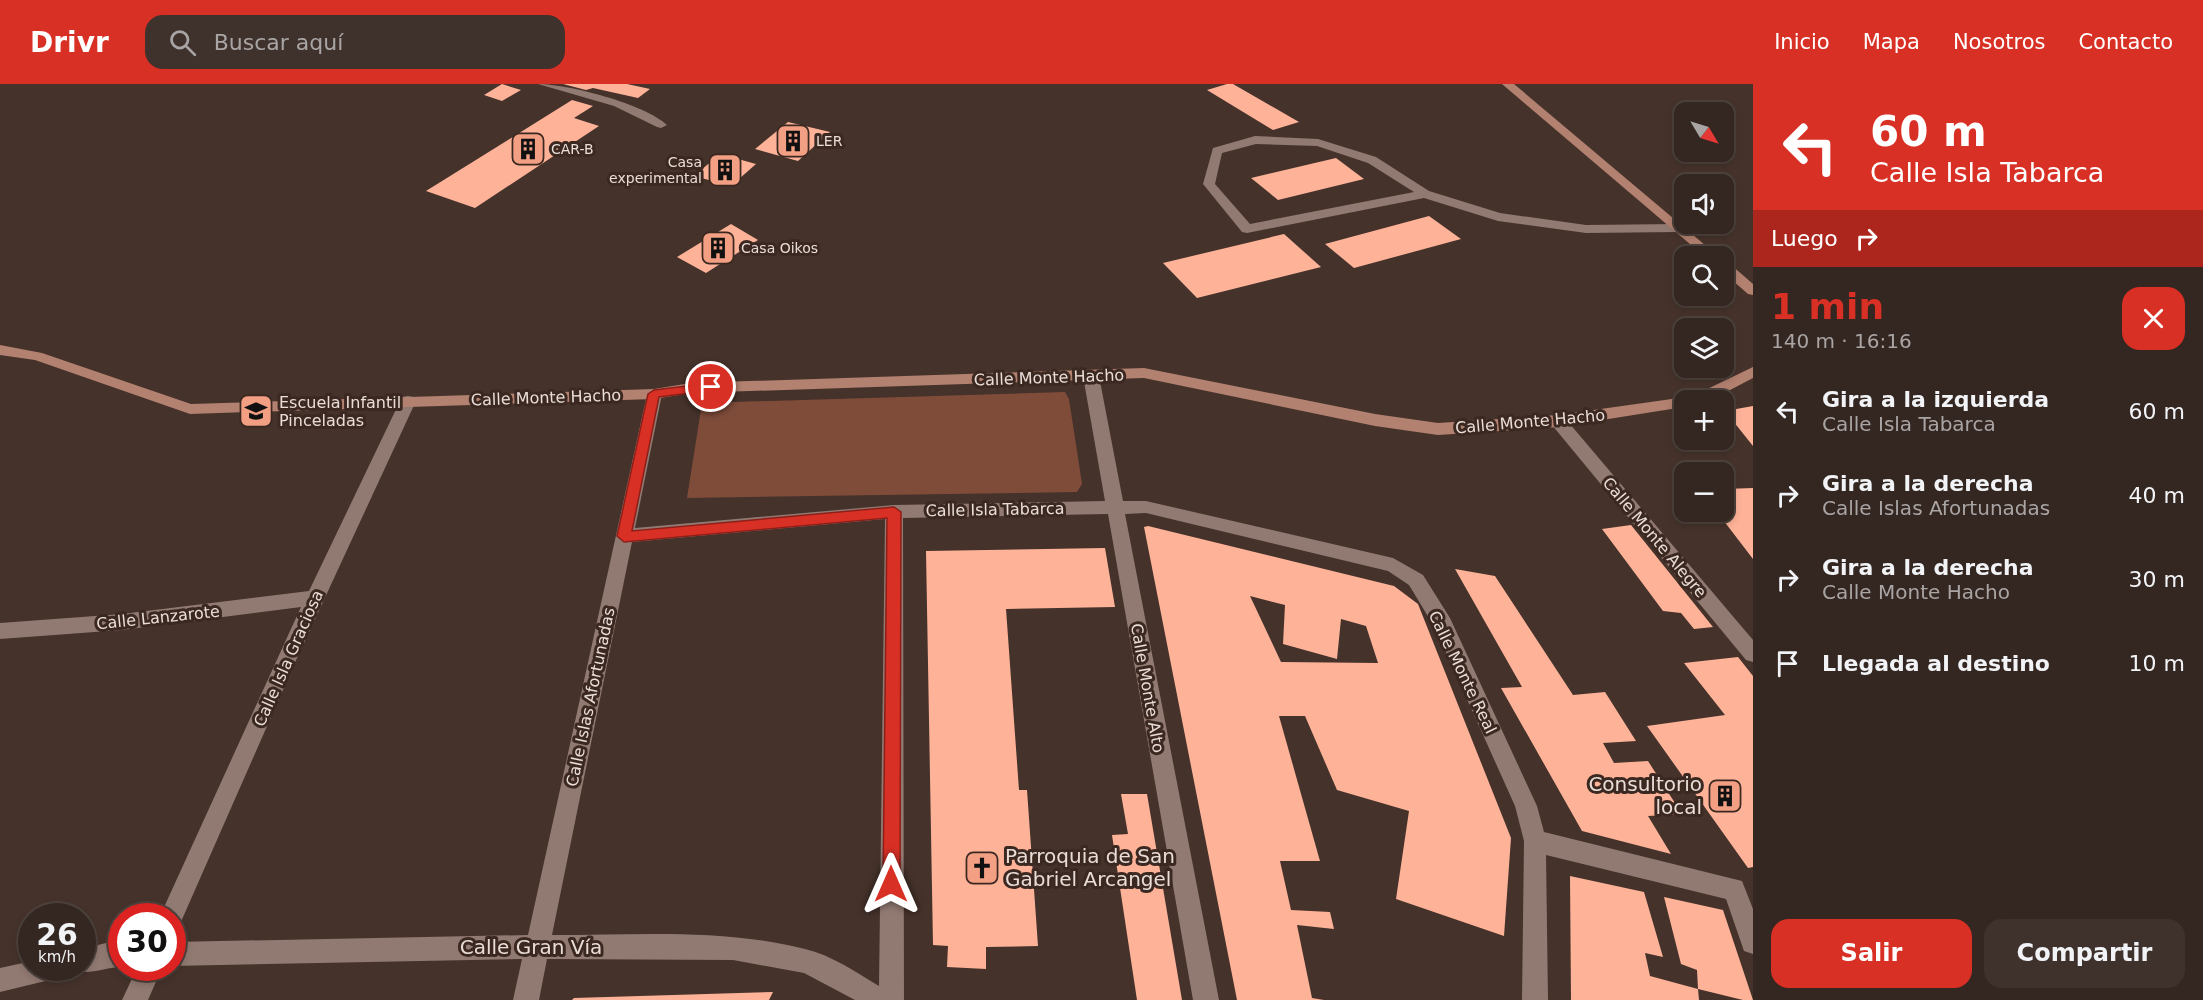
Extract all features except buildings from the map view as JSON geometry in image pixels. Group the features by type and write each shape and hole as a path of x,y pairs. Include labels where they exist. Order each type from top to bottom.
{"main road":[{"path":"1507,84 1674,225"},
{"path":"1685,234 1700,246"},
{"path":"1734,275 1753,291"},
{"name":"Calle Monte Hacho","path":"0,350 37,356 190,409 654,394 691,388 1144,373 1375,420 1438,429 1558,421 1674,404"},
{"path":"1718,390 1753,372"}],"street":[{"path":"543,84 618,104 661,125"},
{"path":"1425,194 1247,229 1209,184 1217,151 1255,140 1318,143 1372,160 1425,194 1498,217 1586,229 1674,228"},
{"name":"Calle Monte Alto","path":"1091,376 1206,1000"},
{"name":"Calle Islas Afortunadas","path":"526,1000 654,394"},
{"name":"Calle Isla Graciosa","path":"178,903 315,598 408,401"},
{"name":"Calle Monte Alegre","path":"1558,421 1753,654"},
{"name":"Calle Isla Tabarca","path":"624,536 894,512 1115,506"},
{"name":"Calle Monte Real","path":"1115,506 1146,507 1393,565 1416,580 1443,624 1526,806 1535,841 1535,1000"},
{"path":"891,1000 894,512"},
{"name":"Calle Lanzarote","path":"0,631 122,622 315,598"},
{"path":"1535,841 1734,889 1753,942"},
{"name":"Calle Gran Vía","path":"186,954 537,946 733,948 806,961 844,979 878,1000"},
{"path":"0,980 18,976"},
{"path":"135,1000 144,981"}],"shaded area":[{"path":"1065,392 1069,399 1082,484 1077,492 687,498 702,403"}],"place":[{"name":"LER","path":"793,141"},
{"name":"CAR-B","path":"528,149"},
{"name":"Casa experimental","path":"725,170"},
{"name":"Casa Oikos","path":"718,248"},
{"name":"Escuela Infantil Pinceladas","path":"256,411"},
{"name":"Consultorio local","path":"1725,796"},
{"name":"Parroquia de San Gabriel Arcangel","path":"982,868"}],"route":[{"path":"711,387 654,394 624,536 894,512 891,884"}]}
